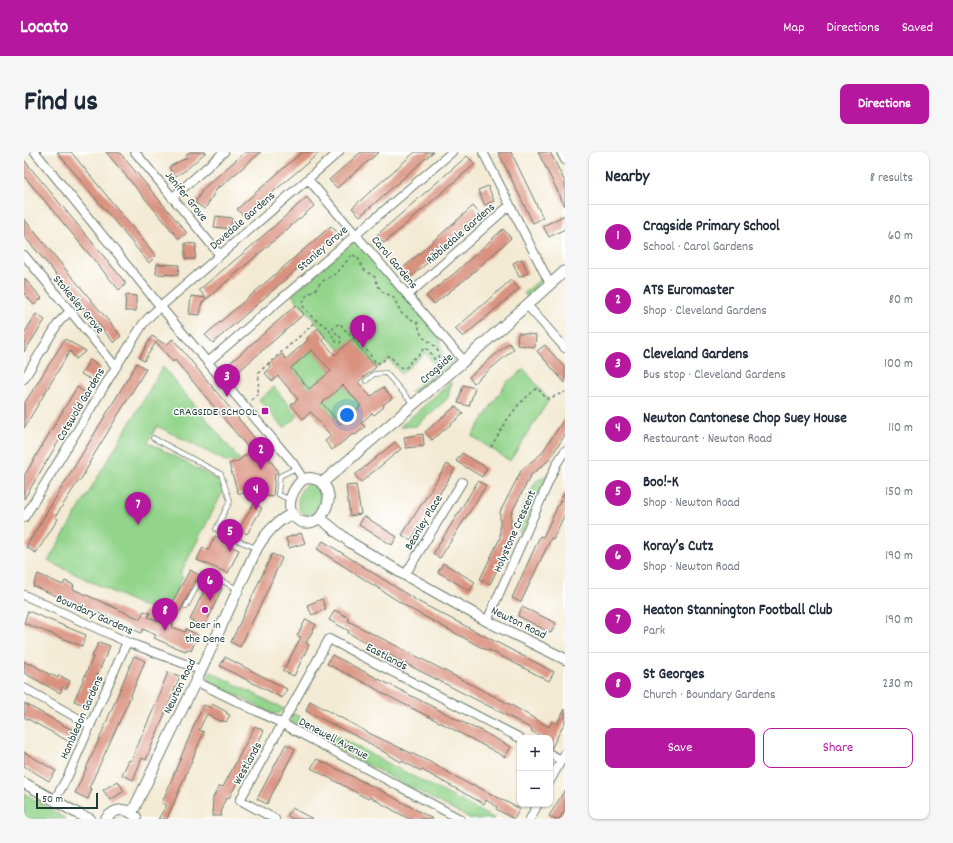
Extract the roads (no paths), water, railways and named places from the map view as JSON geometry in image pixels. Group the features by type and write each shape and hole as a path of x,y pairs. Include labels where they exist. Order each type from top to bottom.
{"street":[{"path":"35,152 160,306 245,405 296,468 303,479"},
{"name":"Jenifer Grove","path":"135,152 219,254"},
{"path":"172,198 224,152"},
{"name":"Dovedale Gardens","path":"160,306 339,152"},
{"name":"Stanley Grove","path":"208,362 452,152"},
{"path":"483,152 550,284"},
{"path":"561,152 565,160"},
{"name":"Carol Gardens","path":"308,179 464,361"},
{"name":"Ribbledale Gardens","path":"408,295 510,205"},
{"name":"Stokesley Grove","path":"24,255 116,367"},
{"name":"Cragside","path":"322,483 464,361 565,271"},
{"path":"527,305 565,348"},
{"name":"Cotswold Gardens","path":"24,518 143,324 160,306"},
{"path":"24,379 27,369 59,322 70,312"},
{"name":"Holystone Crescent","path":"487,621 557,463 565,451"},
{"path":"303,479 317,479 328,490 329,496 325,511 320,518 313,522 305,523 299,521 291,514 289,508 295,488 303,479"},
{"name":"Beanley Place","path":"405,575 462,482"},
{"name":"Newton Road","path":"134,816 257,548 267,533 278,522 291,514"},
{"name":"Newton Road","path":"320,518 351,543 405,575 487,621 565,659"},
{"name":"Boundary Gardens","path":"24,595 127,642 201,670"},
{"name":"Eastlands","path":"282,724 329,639 517,736"},
{"name":"Hambledon Gardens","path":"54,801 68,776 127,642"},
{"name":"Denewell Avenue","path":"196,681 282,724 460,819"},
{"path":"24,688 90,725"},
{"name":"Westlands","path":"275,819 240,800 282,724"},
{"path":"553,755 563,757 553,776"},
{"path":"24,784 90,819"},
{"path":"530,819 536,807"},
{"path":"106,819 113,812 118,810 128,811 134,816"}],"lane":[{"path":"366,381 374,374 386,373 414,404"},
{"path":"153,438 221,474 230,501 216,529 239,541 257,548"},
{"path":"290,501 278,494 280,476 296,468"},
{"path":"186,607 202,576 220,580 238,589"}],"place":[{"name":"Cragside Primary School","path":"363,348"},
{"name":"Cleveland Gardens","path":"227,397"},
{"name":"CRAGSIDE SCHOOL","path":"265,411"},
{"name":"ATS Euromaster","path":"261,470"},
{"name":"Newton Cantonese Chop Suey House","path":"256,510"},
{"name":"Heaton Stannington Football Club","path":"138,525"},
{"name":"Boo!-K","path":"230,552"},
{"name":"Koray’s Cutz","path":"210,601"},
{"name":"Deer in the Dene","path":"205,610"},
{"name":"St Georges","path":"165,631"}]}
